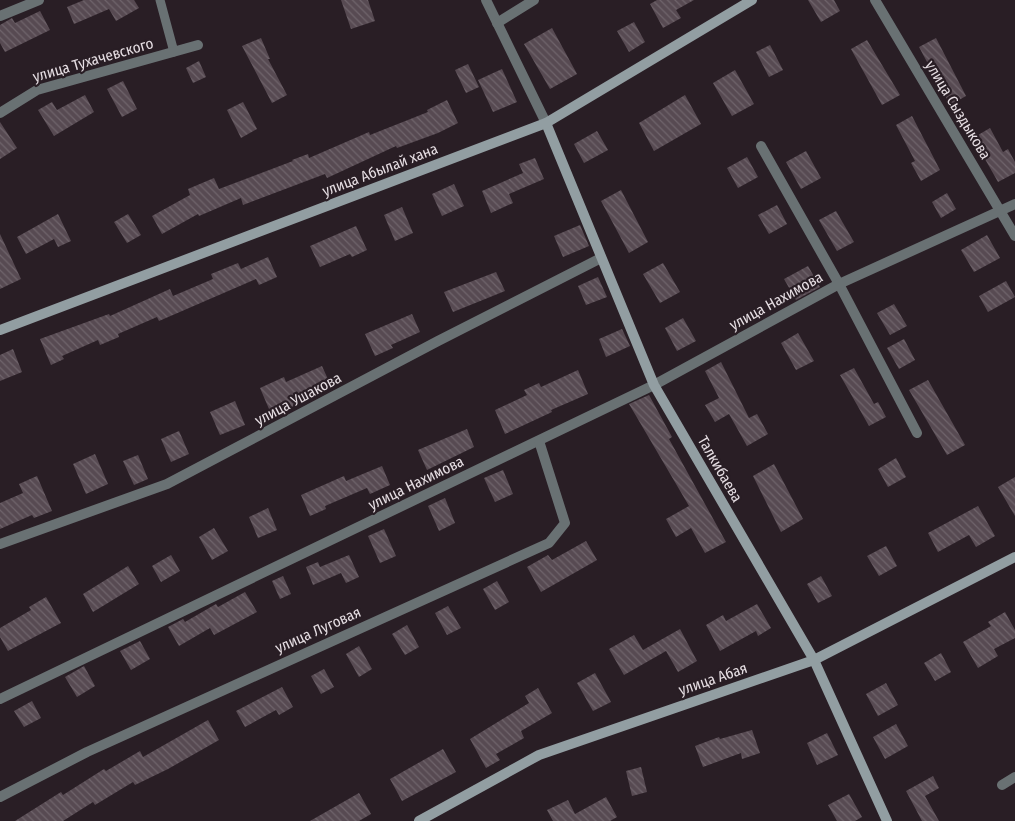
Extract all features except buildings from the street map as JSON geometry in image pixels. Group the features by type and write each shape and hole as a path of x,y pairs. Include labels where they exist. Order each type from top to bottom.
{"street":[{"path":"0,16 39,0"},
{"path":"486,0 546,123"},
{"path":"497,23 534,0"},
{"name":"улица Абылай хана","path":"0,330 546,123 752,0"},
{"name":"улица Сыздыкова","path":"875,0 1015,236"},
{"name":"улица Тухачевского","path":"0,113 37,90 198,45"},
{"name":"Талкибаева","path":"546,123 654,385 814,660 887,821"},
{"name":"улица Нахимова","path":"761,146 839,284 918,433"},
{"name":"улица Нахимова","path":"0,699 654,385 839,284 1015,204"},
{"name":"улица Ушакова","path":"0,544 167,484 438,341 601,258"},
{"name":"улица Луговая","path":"0,797 96,748 549,543 566,523 539,441"},
{"name":"улица Абая","path":"419,821 539,755 814,660 1015,557"},
{"path":"1002,785 1015,777"}],"lane":[{"path":"160,0 174,52"}]}
